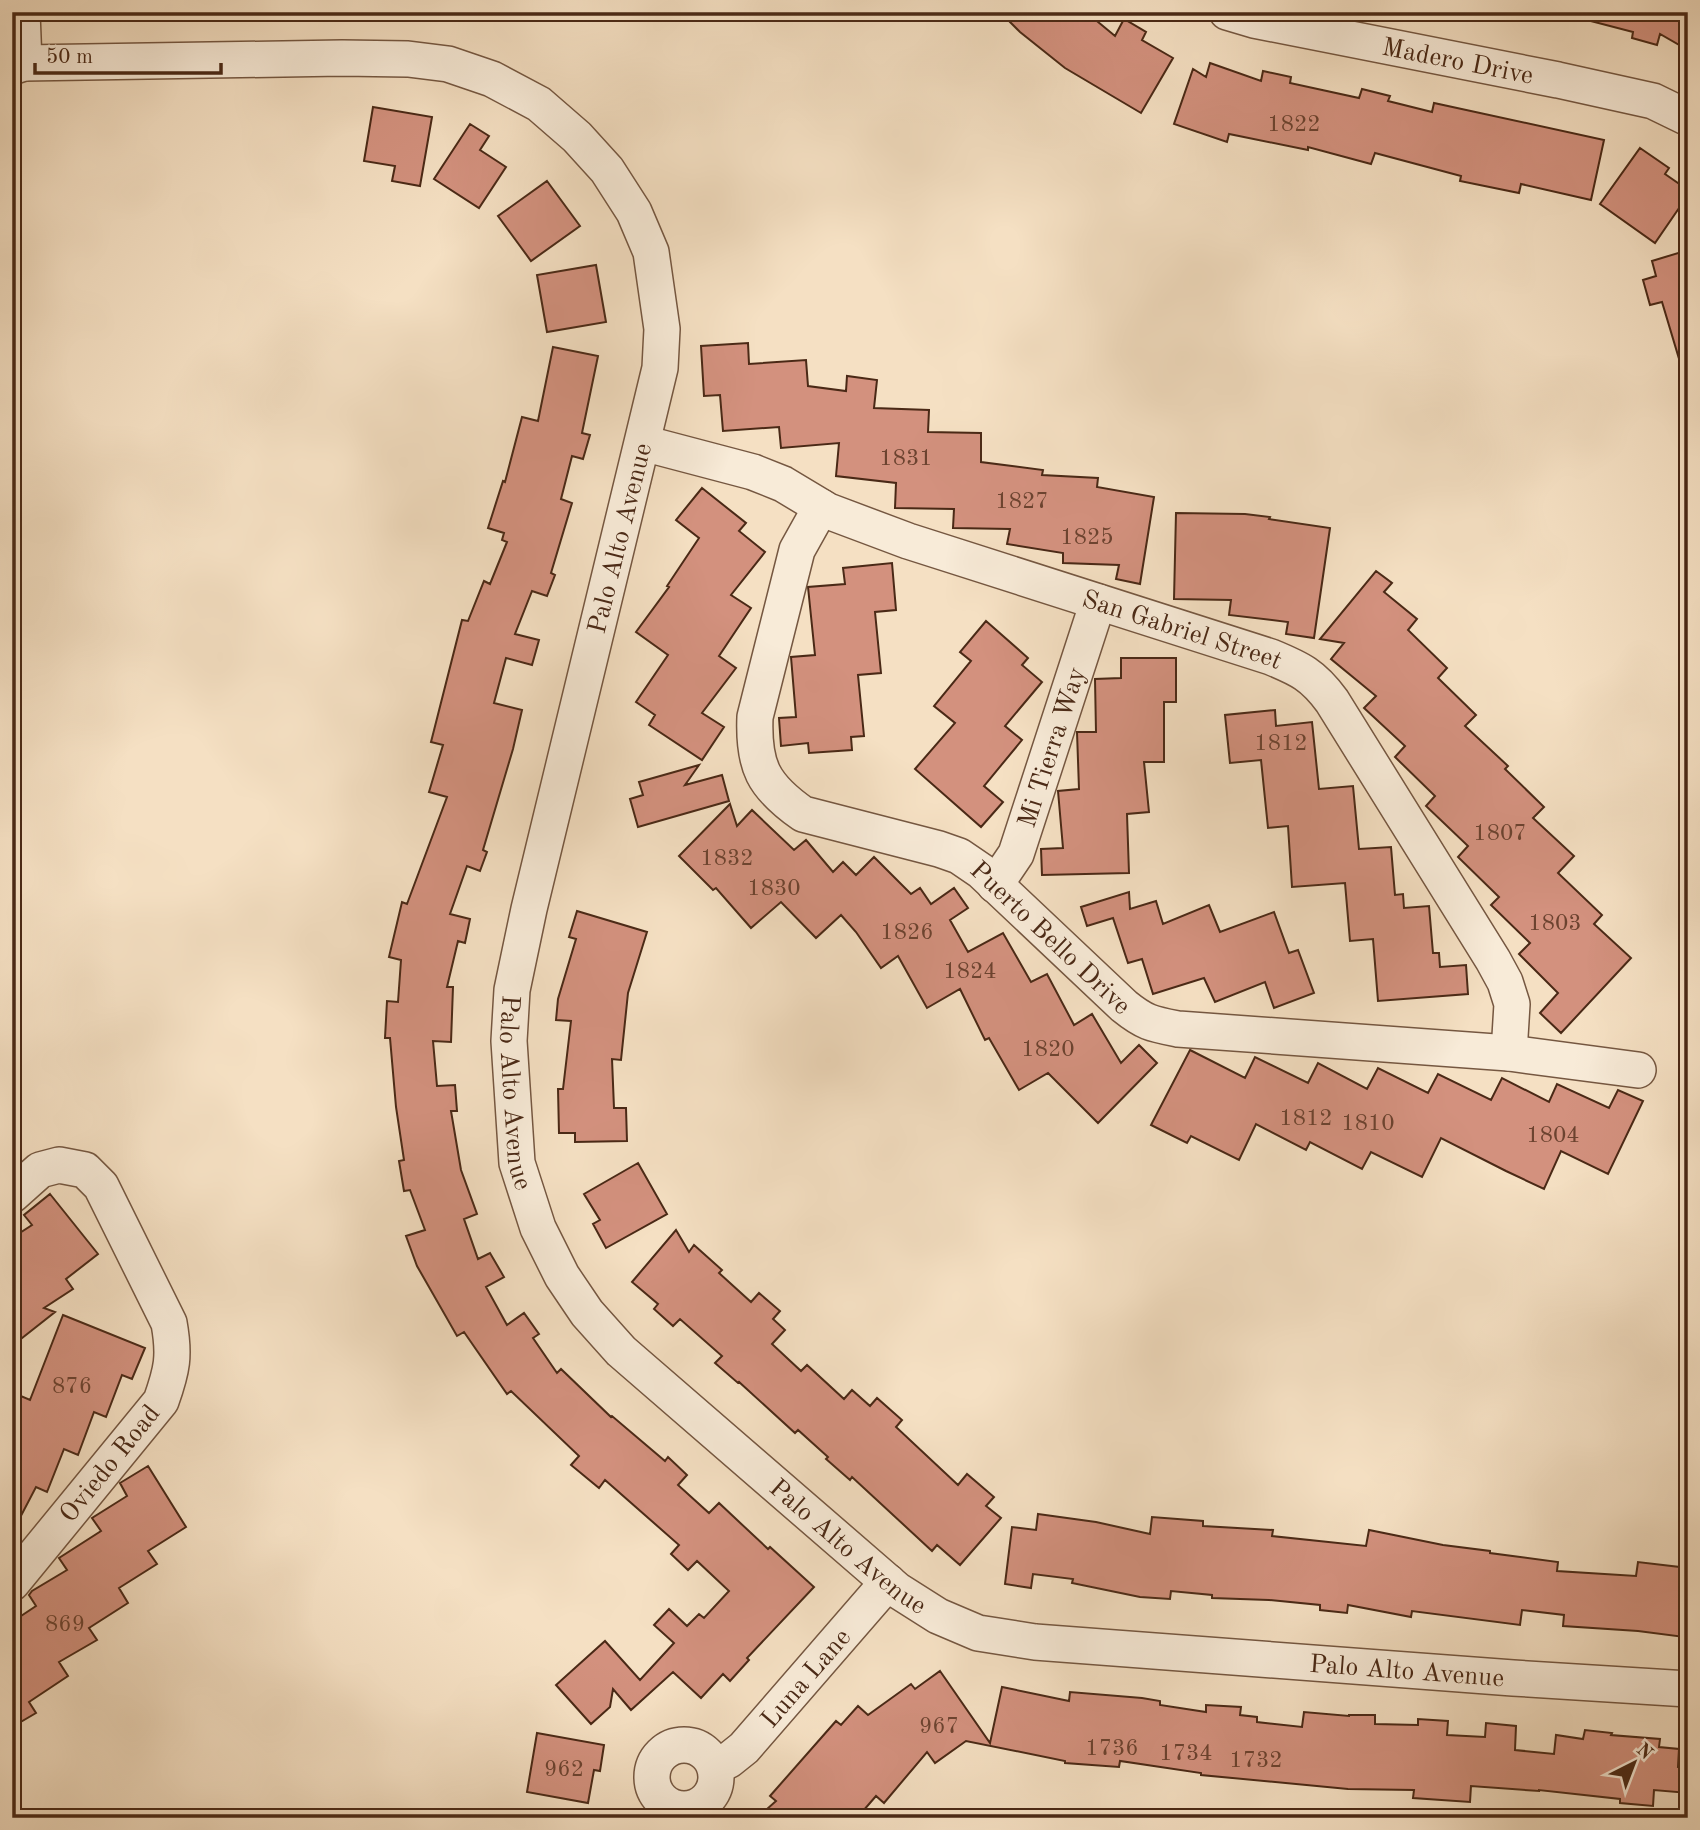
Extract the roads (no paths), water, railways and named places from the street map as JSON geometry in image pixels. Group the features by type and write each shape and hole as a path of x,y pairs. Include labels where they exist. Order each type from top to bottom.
{"street":[{"path":"18,65 22,12"},
{"name":"Madero Drive","path":"1227,12 1254,20 1640,98 1688,118"},
{"name":"Palo Alto Avenue","path":"18,65 342,58 408,59 447,64 492,79 539,104 577,137 607,170 634,212 651,252 662,329 660,368 528,909 512,990 509,1041 517,1163 538,1227 562,1276 587,1313 621,1351 897,1590 938,1616 978,1633 1035,1642 1688,1689"},
{"name":"San Gabriel Street","path":"643,443 754,472 783,484 848,520 1271,657 1309,675 1332,701 1505,982 1512,1004 1509,1053"},
{"name":"Puerto Bello Drive","path":"821,507 796,550 755,717 754,741 758,762 769,784 786,802 803,814 959,856 981,871 1124,1006 1141,1020 1157,1025 1178,1030 1509,1053 1638,1070"},
{"name":"Mi Tierra Way","path":"995,885 1016,854 1098,602"},
{"name":"Oviedo Road","path":"12,1195 40,1170 59,1165 85,1170 101,1186 169,1323 173,1346 170,1377 161,1401 12,1583"},
{"name":"Luna Lane","path":"715,1767 744,1748 888,1582"}]}
